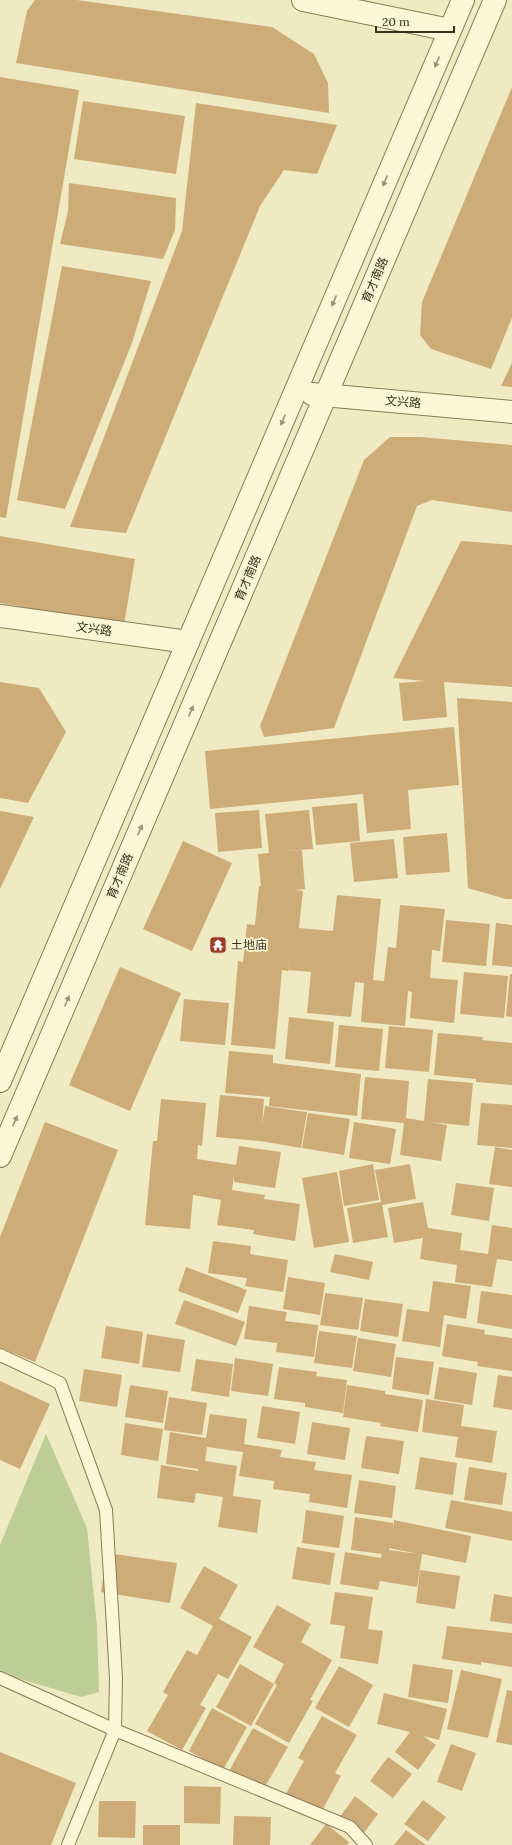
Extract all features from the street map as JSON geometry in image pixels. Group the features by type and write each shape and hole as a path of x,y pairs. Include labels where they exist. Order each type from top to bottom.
{"street":[{"path":"303,0 450,30"},
{"path":"0,1081 463,0"},
{"name":"育才南路","path":"0,1156 496,0"},
{"name":"文兴路","path":"295,392 512,412"},
{"name":"文兴路","path":"0,616 188,642"}],"lane":[{"path":"0,1355 60,1383 106,1510 116,1678 115,1730 68,1845"},
{"path":"0,1678 115,1730 350,1827 366,1845"}],"green space":[{"path":"46,1434 87,1528 97,1627 99,1692 81,1697 0,1673 0,1545"}],"building":[{"path":"35,0 77,0 272,27 314,54 328,83 329,113 16,63 27,11"},
{"path":"0,77 79,90 6,518 0,517"},
{"path":"512,87 512,318 491,369 431,349 420,335 422,302"},
{"path":"83,101 185,116 176,174 74,159"},
{"path":"196,103 337,125 317,174 284,170 260,206 126,533 70,527 182,231"},
{"path":"69,183 176,198 175,230 163,259 60,244 68,211"},
{"path":"62,266 151,281 132,343 65,509 17,500"},
{"path":"512,363 512,387 501,386"},
{"path":"390,437 420,437 512,445 512,512 432,500 417,506 334,728 264,737 260,726 364,460"},
{"path":"0,536 135,559 124,625 0,603"},
{"path":"461,541 512,545 512,687 444,682 447,717 403,721 399,683 425,681 393,678"},
{"path":"0,682 39,688 66,732 28,803 0,798"},
{"path":"457,698 512,702 512,899 506,899 468,888"},
{"path":"454,727 459,785 408,790 411,829 367,833 363,794 210,809 205,751"},
{"path":"357,803 360,841 316,845 312,807"},
{"path":"259,810 262,848 218,852 215,813"},
{"path":"309,810 313,849 280,851 302,850 305,889 294,890 303,891 299,928 333,931 337,895 381,899 373,980 384,981 388,947 396,948 400,905 445,909 440,951 432,950 430,978 458,980 454,1023 410,1018 412,992 408,991 405,1026 361,1022 364,983 355,982 351,1017 307,1013 311,972 282,970 275,1049 231,1045 238,961 243,962 247,924 255,925 259,886 261,886 258,854 269,853 265,814"},
{"path":"0,811 34,817 0,889"},
{"path":"447,833 450,872 406,875 403,837"},
{"path":"394,839 398,878 354,882 350,843"},
{"path":"183,841 232,863 192,951 143,929"},
{"path":"446,920 490,924 486,966 442,962"},
{"path":"496,923 512,925 512,967 492,965"},
{"path":"120,967 181,993 130,1111 69,1085"},
{"path":"464,972 508,976 504,1018 460,1014"},
{"path":"510,974 512,974 512,1017 506,1016"},
{"path":"184,999 229,1003 225,1045 180,1041"},
{"path":"289,1017 334,1022 330,1064 285,1059"},
{"path":"339,1025 383,1029 379,1071 335,1067"},
{"path":"389,1026 433,1030 429,1072 385,1068"},
{"path":"438,1033 483,1037 482,1040 512,1043 512,1085 476,1082 476,1079 434,1075"},
{"path":"229,1051 273,1055 273,1063 361,1074 357,1116 269,1106 270,1097 225,1093"},
{"path":"365,1077 409,1081 406,1118 424,1121 428,1079 473,1083 469,1126 431,1122 447,1125 441,1161 400,1155 404,1123 361,1119"},
{"path":"220,1095 264,1099 262,1125 265,1106 307,1112 301,1148 260,1141 216,1137"},
{"path":"161,1099 206,1103 202,1146 198,1145 197,1159 236,1165 239,1146 281,1152 275,1188 234,1182 234,1175 232,1190 265,1195 264,1199 300,1204 295,1241 253,1234 254,1230 217,1225 221,1200 193,1195 190,1229 145,1225 153,1141 157,1141"},
{"path":"481,1103 512,1105 512,1148 477,1145"},
{"path":"308,1113 350,1119 344,1155 302,1148"},
{"path":"45,1122 118,1150 35,1362 0,1348 0,1237"},
{"path":"354,1122 396,1129 390,1164 349,1158"},
{"path":"495,1147 512,1150 512,1187 489,1184"},
{"path":"373,1164 379,1200 344,1206 339,1171"},
{"path":"410,1164 416,1199 382,1205 388,1237 353,1243 347,1208 381,1202 375,1170"},
{"path":"337,1172 349,1242 314,1248 302,1178"},
{"path":"456,1183 494,1188 489,1221 451,1215"},
{"path":"423,1202 428,1228 462,1233 460,1250 488,1254 492,1225 512,1228 512,1261 497,1259 492,1287 455,1282 457,1265 420,1259 423,1238 394,1243 388,1208"},
{"path":"213,1241 251,1246 250,1254 288,1260 283,1292 245,1286 247,1278 208,1273"},
{"path":"335,1254 373,1262 369,1280 330,1272"},
{"path":"186,1267 247,1290 238,1313 178,1291"},
{"path":"288,1277 325,1283 320,1315 283,1309"},
{"path":"433,1281 471,1286 466,1319 444,1315 440,1347 402,1341 407,1309 429,1312"},
{"path":"481,1291 512,1295 512,1329 477,1323"},
{"path":"325,1293 363,1298 358,1330 320,1325"},
{"path":"365,1299 403,1304 398,1337 360,1331"},
{"path":"184,1300 245,1322 236,1346 175,1324"},
{"path":"249,1306 287,1312 285,1321 318,1325 314,1357 276,1352 277,1343 244,1339"},
{"path":"447,1324 485,1330 484,1334 512,1338 512,1371 477,1366 478,1362 442,1356"},
{"path":"106,1326 143,1332 139,1364 101,1358"},
{"path":"319,1331 357,1336 352,1368 314,1363"},
{"path":"147,1334 185,1340 180,1372 142,1367"},
{"path":"358,1338 396,1344 391,1377 353,1371"},
{"path":"396,1357 434,1362 429,1395 392,1389"},
{"path":"235,1358 273,1364 268,1396 231,1391"},
{"path":"196,1359 233,1364 229,1397 191,1391"},
{"path":"279,1367 317,1372 316,1376 347,1380 343,1413 305,1407 305,1403 274,1399"},
{"path":"439,1367 477,1373 472,1405 434,1399"},
{"path":"84,1369 122,1375 117,1407 79,1401"},
{"path":"498,1375 512,1377 512,1410 493,1407"},
{"path":"0,1381 50,1404 20,1469 0,1460"},
{"path":"130,1385 168,1391 163,1423 125,1417"},
{"path":"347,1385 385,1391 385,1394 423,1400 418,1432 380,1426 381,1423 343,1417"},
{"path":"169,1397 207,1403 202,1435 164,1430"},
{"path":"426,1399 464,1405 461,1426 497,1431 492,1463 455,1457 458,1437 422,1432"},
{"path":"262,1406 300,1412 295,1444 257,1438"},
{"path":"210,1414 247,1419 244,1444 282,1450 280,1457 316,1462 314,1470 352,1475 347,1508 309,1502 310,1494 273,1489 274,1481 239,1476 243,1452 207,1447 205,1461 237,1466 233,1496 261,1500 257,1533 218,1527 223,1497 196,1493 194,1503 157,1498 161,1465 198,1471 198,1469 166,1464 170,1432 206,1438"},
{"path":"312,1422 350,1428 345,1460 307,1454"},
{"path":"125,1423 163,1429 158,1461 121,1455"},
{"path":"366,1436 404,1441 399,1474 361,1468"},
{"path":"420,1457 457,1463 453,1495 415,1489"},
{"path":"469,1467 507,1473 502,1505 464,1500"},
{"path":"359,1480 396,1486 392,1518 354,1513"},
{"path":"451,1500 512,1512 512,1541 445,1528"},
{"path":"306,1510 344,1516 339,1548 302,1543"},
{"path":"355,1517 393,1523 393,1528 394,1520 471,1536 466,1563 422,1554 417,1587 380,1581 378,1590 340,1584 345,1552 381,1558 382,1554 351,1550","holes":["389,1548 419,1554 389,1550"]},
{"path":"297,1547 335,1553 330,1585 292,1579"},
{"path":"107,1553 177,1563 170,1603 101,1592"},
{"path":"204,1566 238,1585 219,1619 252,1637 228,1679 218,1674 200,1705 206,1708 182,1750 147,1731 168,1695 163,1692 187,1650 197,1655 213,1626 180,1608"},
{"path":"420,1570 460,1576 455,1609 416,1603"},
{"path":"335,1592 373,1597 368,1629 383,1631 378,1664 340,1658 345,1626 330,1624"},
{"path":"494,1594 512,1597 512,1624 490,1621"},
{"path":"277,1605 311,1624 301,1642 332,1660 310,1700 313,1701 289,1743 255,1724 277,1685 274,1683 284,1664 253,1647"},
{"path":"447,1626 512,1633 512,1667 481,1662 481,1665 442,1659"},
{"path":"240,1664 274,1684 251,1726 216,1707"},
{"path":"413,1664 453,1670 448,1703 408,1697"},
{"path":"339,1666 373,1685 349,1727 315,1708"},
{"path":"461,1670 502,1679 488,1738 447,1729"},
{"path":"507,1690 512,1691 512,1745 496,1742"},
{"path":"384,1693 447,1709 439,1740 423,1736 436,1745 418,1770 395,1752 410,1732 377,1724"},
{"path":"212,1708 247,1727 223,1770 189,1751"},
{"path":"322,1716 357,1735 335,1773 341,1776 318,1818 283,1799 304,1761 298,1758"},
{"path":"253,1728 288,1747 263,1790 229,1771"},
{"path":"451,1744 476,1753 462,1791 437,1782"},
{"path":"0,1752 76,1783 51,1845 0,1845"},
{"path":"388,1757 412,1774 393,1798 370,1781"},
{"path":"184,1786 221,1787 220,1824 184,1823"},
{"path":"355,1796 378,1814 360,1838 337,1821"},
{"path":"423,1800 446,1817 428,1841 404,1824"},
{"path":"99,1801 136,1801 135,1838 98,1837"},
{"path":"234,1816 271,1817 270,1845 233,1845"},
{"path":"326,1824 349,1842 347,1845 310,1845"},
{"path":"143,1825 180,1825 180,1845 143,1845"},
{"path":"406,1830 426,1845 394,1845"}],"place":[{"name":"土地庙","path":"218,945"}]}
